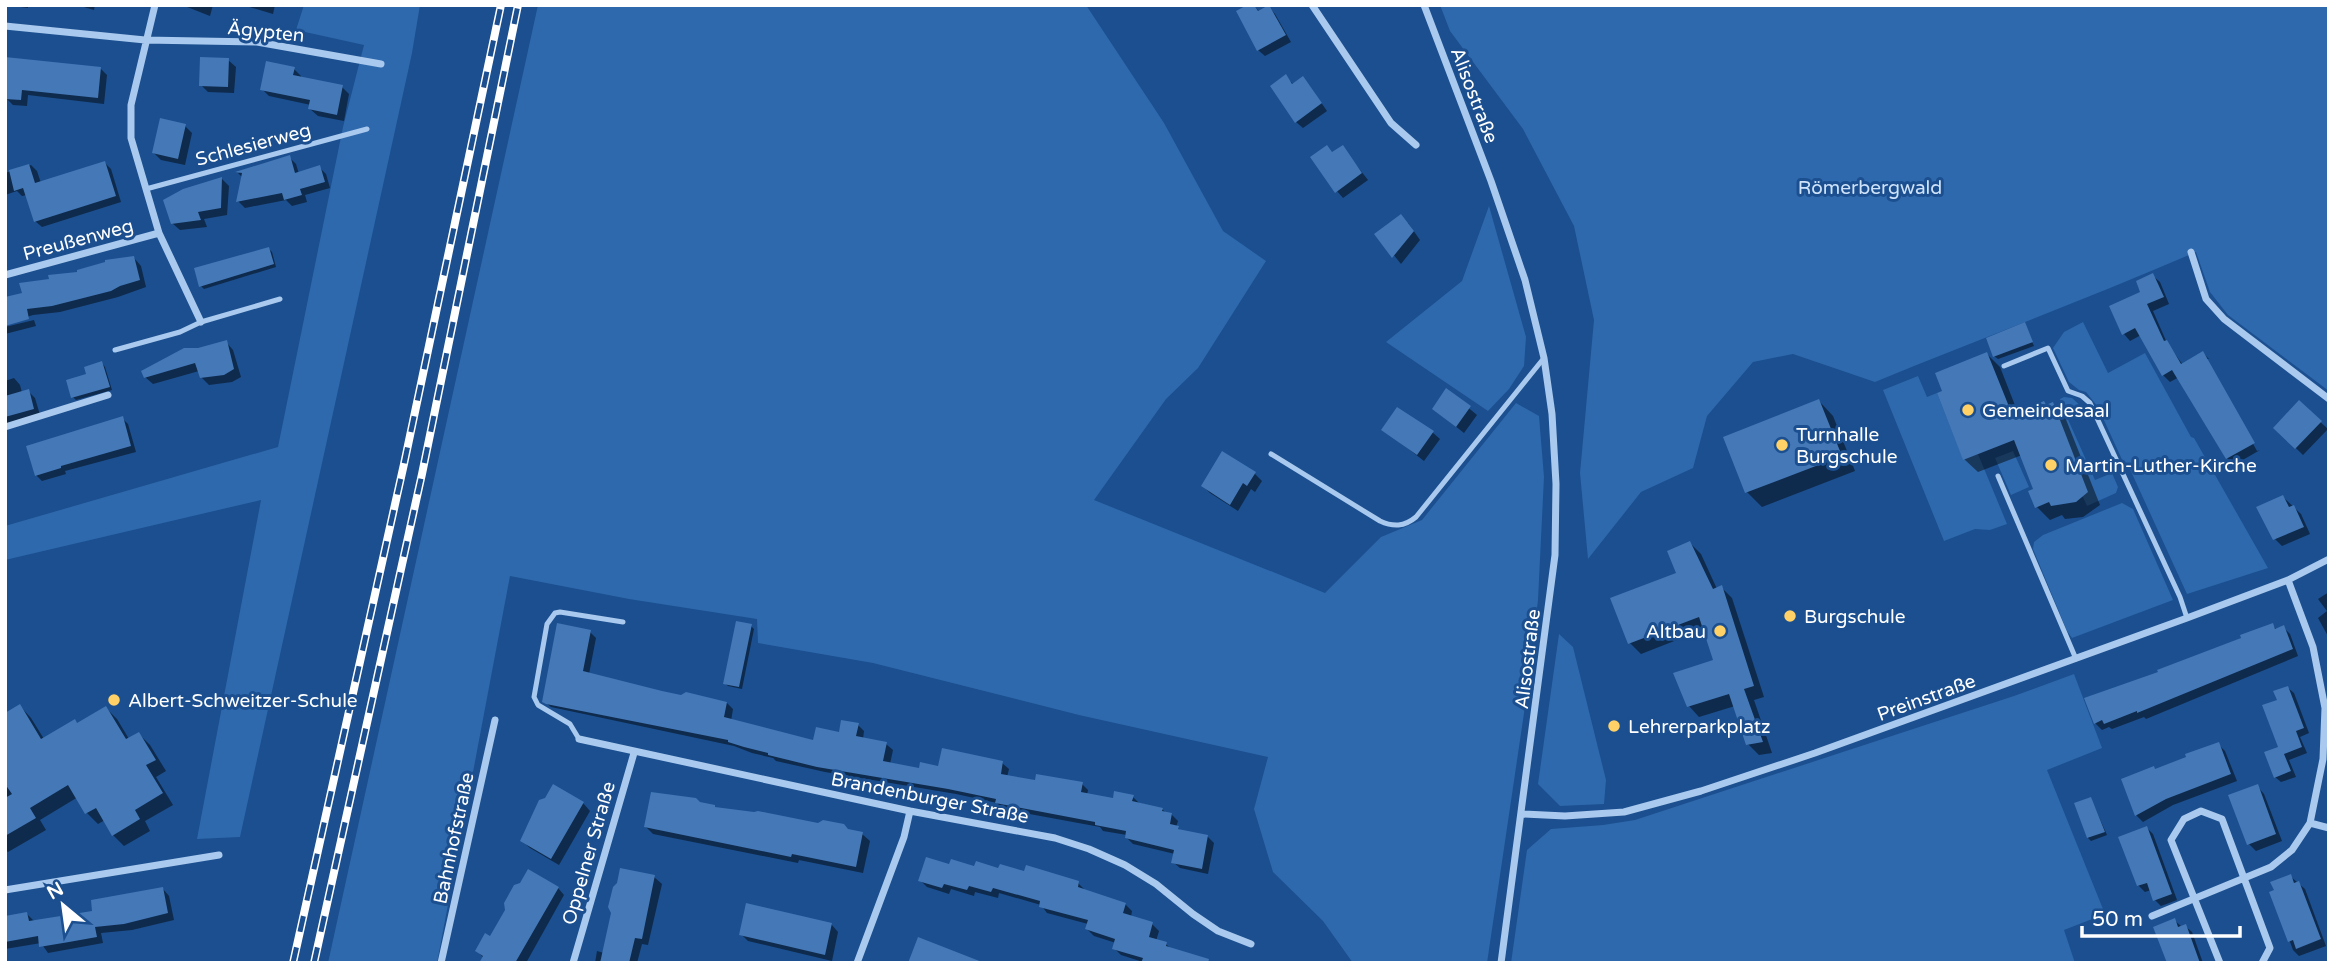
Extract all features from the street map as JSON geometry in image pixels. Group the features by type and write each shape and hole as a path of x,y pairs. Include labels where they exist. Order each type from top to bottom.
{"street":[{"path":"155,5 131,105 131,138 159,233 201,322"},
{"path":"1312,5 1391,123 1416,145"},
{"name":"Alisostraße","path":"1424,5 1491,181 1520,267 1544,358 1552,415 1556,484 1555,555 1502,963"},
{"name":"Ägypten","path":"5,26 145,40 257,43 381,64"},
{"name":"Preußenweg","path":"5,275 159,233"},
{"path":"2191,252 2206,299 2224,319 2329,399"},
{"path":"5,427 108,395"},
{"name":"Preinstraße","path":"1522,814 1565,816 1624,812 1666,802 1815,753 2076,659 2288,580 2329,559"},
{"path":"2152,916 2272,867 2292,850 2310,823 2323,759 2325,708 2313,647 2288,580"},
{"name":"Bahnhofstraße","path":"441,963 495,720"},
{"name":"Brandenburger Straße","path":"579,739 910,811 1055,838 1125,864 1218,931 1251,944"},
{"name":"Oppelner Straße","path":"573,963 634,753"},
{"path":"857,963 895,861 910,811"},
{"path":"2220,963 2171,840 2184,819 2202,811 2222,819 2270,948 2262,963"},
{"path":"2310,823 2329,828"},
{"path":"5,890 219,855"}],"lane":[{"name":"Schlesierweg","path":"146,189 367,129"},
{"path":"115,350 280,299"},
{"path":"2004,366 2048,348 2068,391 2090,403 2180,597 2187,618"},
{"path":"1270,454 1380,522 1400,526 1416,517 1544,358"},
{"path":"1998,476 2076,659"},
{"path":"579,739 570,724 538,705 534,697 547,624 555,613 560,612 623,622"}],"green space":[{"path":"304,5 420,5 412,53 240,837 197,839 261,500 5,560 5,526 278,447 343,127 364,45 296,30"},
{"path":"538,5 1086,5 1164,123 1223,231 1266,261 1198,368 1166,399 1094,500 1325,593 1381,537 1422,520 1516,403 1539,416 1544,477 1538,600 1487,963 1353,963 1323,921 1273,872 1254,809 1268,757 1079,715 873,663 758,643 757,619 629,599 510,576 437,963 328,963"},
{"name":"Römerbergwald","path":"1440,5 2329,5 2329,391 2228,315 2210,292 2196,252 1875,382 1793,354 1753,362 1707,416 1693,468 1641,492 1588,559 1580,473 1594,320 1574,226 1523,129 1450,31"},
{"path":"1489,206 1526,337 1524,366 1509,389 1488,411 1386,342 1462,281"},
{"path":"2083,322 2108,373 2145,353 2268,568 2187,594 2129,467 2124,464 2098,407 2086,392 2069,382 2053,348 2064,332"},
{"path":"1918,376 1927,397 1937,393 1963,459 1978,454 2007,524 1990,530 1975,529 1944,541 1883,390"},
{"path":"2072,398 2082,407 2066,415 2095,480 2112,473 2118,487 2116,493 2087,506 2081,493 2087,490 2056,411 2063,409 2060,399"},
{"path":"2013,451 2029,487 2011,495 1995,458"},
{"path":"2122,503 2133,509 2173,600 2072,638 2033,549 2034,542 2043,535"},
{"path":"1559,634 1573,647 1606,780 1604,804 1560,806 1538,784"},
{"path":"2074,674 2102,748 2047,770 2105,914 2064,930 2075,963 1511,963 1527,850 1551,829 1635,820"}],"building":[{"path":"1247,5 1254,5 1258,11 1269,5 1286,35 1257,51 1236,11"},
{"path":"5,57 101,67 98,98 22,90 21,100 5,99"},
{"path":"200,57 229,58 228,87 199,86"},
{"path":"266,61 295,67 293,75 343,85 337,115 308,109 310,100 260,90"},
{"path":"1286,74 1292,84 1303,76 1322,103 1295,123 1270,86"},
{"path":"160,118 186,124 178,159 152,153"},
{"path":"1327,145 1332,152 1343,145 1362,173 1335,193 1310,157"},
{"path":"290,155 295,173 320,165 325,182 300,189 302,195 284,200 282,193 236,202 242,173 235,172"},
{"path":"105,161 116,196 34,222 23,188 14,191 9,170 29,164 35,183"},
{"path":"222,177 221,208 198,212 201,220 171,224 163,200 183,189"},
{"path":"1401,214 1414,231 1392,258 1374,234"},
{"path":"269,247 274,264 199,287 194,268"},
{"path":"134,256 140,280 111,291 52,306 27,309 29,319 5,326 5,297 22,293 19,283 49,279 48,275 77,272 105,260"},
{"path":"2153,273 2164,297 2147,304 2164,341 2167,340 2181,364 2203,351 2255,443 2226,459 2172,370 2162,376 2135,328 2122,335 2109,306 2140,292 2136,281"},
{"path":"2025,322 2033,342 1993,357 1986,338"},
{"path":"227,340 234,369 224,375 200,378 195,363 144,378 141,371 184,348 198,348"},
{"path":"1987,352 2012,414 2044,401 2046,405 2053,402 2088,492 2076,502 2051,506 2049,502 2035,508 2028,491 2033,489 2014,440 1963,460 1937,393 1942,391 1935,373"},
{"path":"102,361 110,387 71,398 66,380 86,374 84,367"},
{"path":"1446,388 1471,406 1456,427 1432,409"},
{"path":"29,389 34,409 5,417 5,396"},
{"name":"Turnhalle Burgschule","path":"1819,399 1842,456 1745,493 1723,437"},
{"path":"2299,400 2322,421 2295,449 2273,428"},
{"path":"1397,407 1434,431 1417,455 1381,430"},
{"path":"123,416 131,446 35,476 26,446"},
{"path":"1222,451 1256,472 1247,486 1243,483 1230,505 1201,486"},
{"path":"2283,495 2289,507 2294,505 2304,527 2273,540 2256,507"},
{"path":"1690,541 1713,589 1722,585 1754,686 1744,689 1763,742 1746,745 1729,694 1687,707 1673,673 1713,660 1699,617 1628,644 1610,598 1676,573 1667,551"},
{"path":"736,621 752,624 739,687 723,684"},
{"path":"557,623 591,630 583,671 662,691 681,695 686,692 727,702 724,717 813,740 816,727 839,732 841,720 859,723 856,736 887,742 883,761 919,768 920,762 938,766 942,748 1003,761 1001,774 1035,780 1036,774 1083,782 1081,792 1113,798 1114,791 1134,795 1132,801 1163,808 1162,811 1172,813 1170,824 1179,826 1178,829 1208,835 1202,869 1171,863 1174,850 1125,838 1126,831 1095,825 1095,822 995,803 996,799 948,789 817,767 768,755 728,740 546,704 542,702"},
{"path":"2273,623 2275,629 2284,625 2293,649 2137,713 2104,724 2102,720 2094,724 2084,698 2158,672 2157,670"},
{"path":"2288,686 2304,728 2296,731 2302,747 2284,754 2291,771 2274,778 2264,752 2278,747 2262,705 2277,700 2273,691"},
{"path":"20,704 41,739 75,719 77,723 106,706 126,739 139,732 156,760 146,765 163,793 135,810 140,819 112,836 96,808 85,814 68,785 30,808 36,818 5,836 5,798 12,794 5,784 5,713"},
{"path":"2219,742 2231,774 2166,799 2135,816 2121,779 2154,766 2155,769 2186,757 2185,754"},
{"path":"553,784 584,802 551,859 520,841 539,800 545,798"},
{"path":"2258,784 2276,834 2247,845 2228,795"},
{"path":"651,792 696,798 715,807 758,811 818,823 823,820 844,824 848,829 863,832 856,867 792,854 791,857 644,827"},
{"path":"2091,797 2105,832 2087,838 2074,803"},
{"path":"2147,826 2172,894 2153,901 2147,883 2137,886 2118,837"},
{"path":"926,857 949,864 951,859 974,866 976,861 998,868 1000,864 1024,871 1026,865 1079,881 1078,887 1126,903 1123,913 1153,922 1149,937 1167,942 1166,946 1209,959 1208,963 1141,963 1143,958 1112,949 1115,939 1085,929 1088,920 1039,907 1040,901 993,888 991,892 969,886 967,890 944,884 942,888 918,881"},
{"path":"620,868 655,875 642,939 635,938 629,963 600,963 611,913 608,907"},
{"path":"528,869 559,887 515,963 479,963 483,956 475,951 485,933 490,936 505,910 504,903 514,885 520,883"},
{"path":"2291,874 2294,883 2299,881 2321,939 2296,949 2293,940 2288,942 2269,892 2274,890 2270,882"},
{"path":"163,887 168,913 124,924 95,927 97,937 69,942 39,947 38,936 5,942 5,916 27,912 29,921 92,911 91,900"},
{"path":"746,903 832,923 825,955 739,935"},
{"path":"2175,918 2178,927 2186,924 2200,963 2167,963 2153,927"},
{"path":"918,937 982,962 982,963 908,963"}],"railway":[{"path":"293,963 404,464 501,5"},
{"path":"314,963 422,474 518,5"}],"place":[{"name":"Gemeindesaal","path":"1968,410"},
{"name":"Turnhalle Burgschule","path":"1782,445"},
{"name":"Martin-Luther-Kirche","path":"2051,465"},
{"name":"Burgschule","path":"1790,616"},
{"name":"Altbau","path":"1720,631"},
{"name":"Albert-Schweitzer-Schule","path":"114,700"},
{"name":"Lehrerparkplatz","path":"1614,726"}]}
